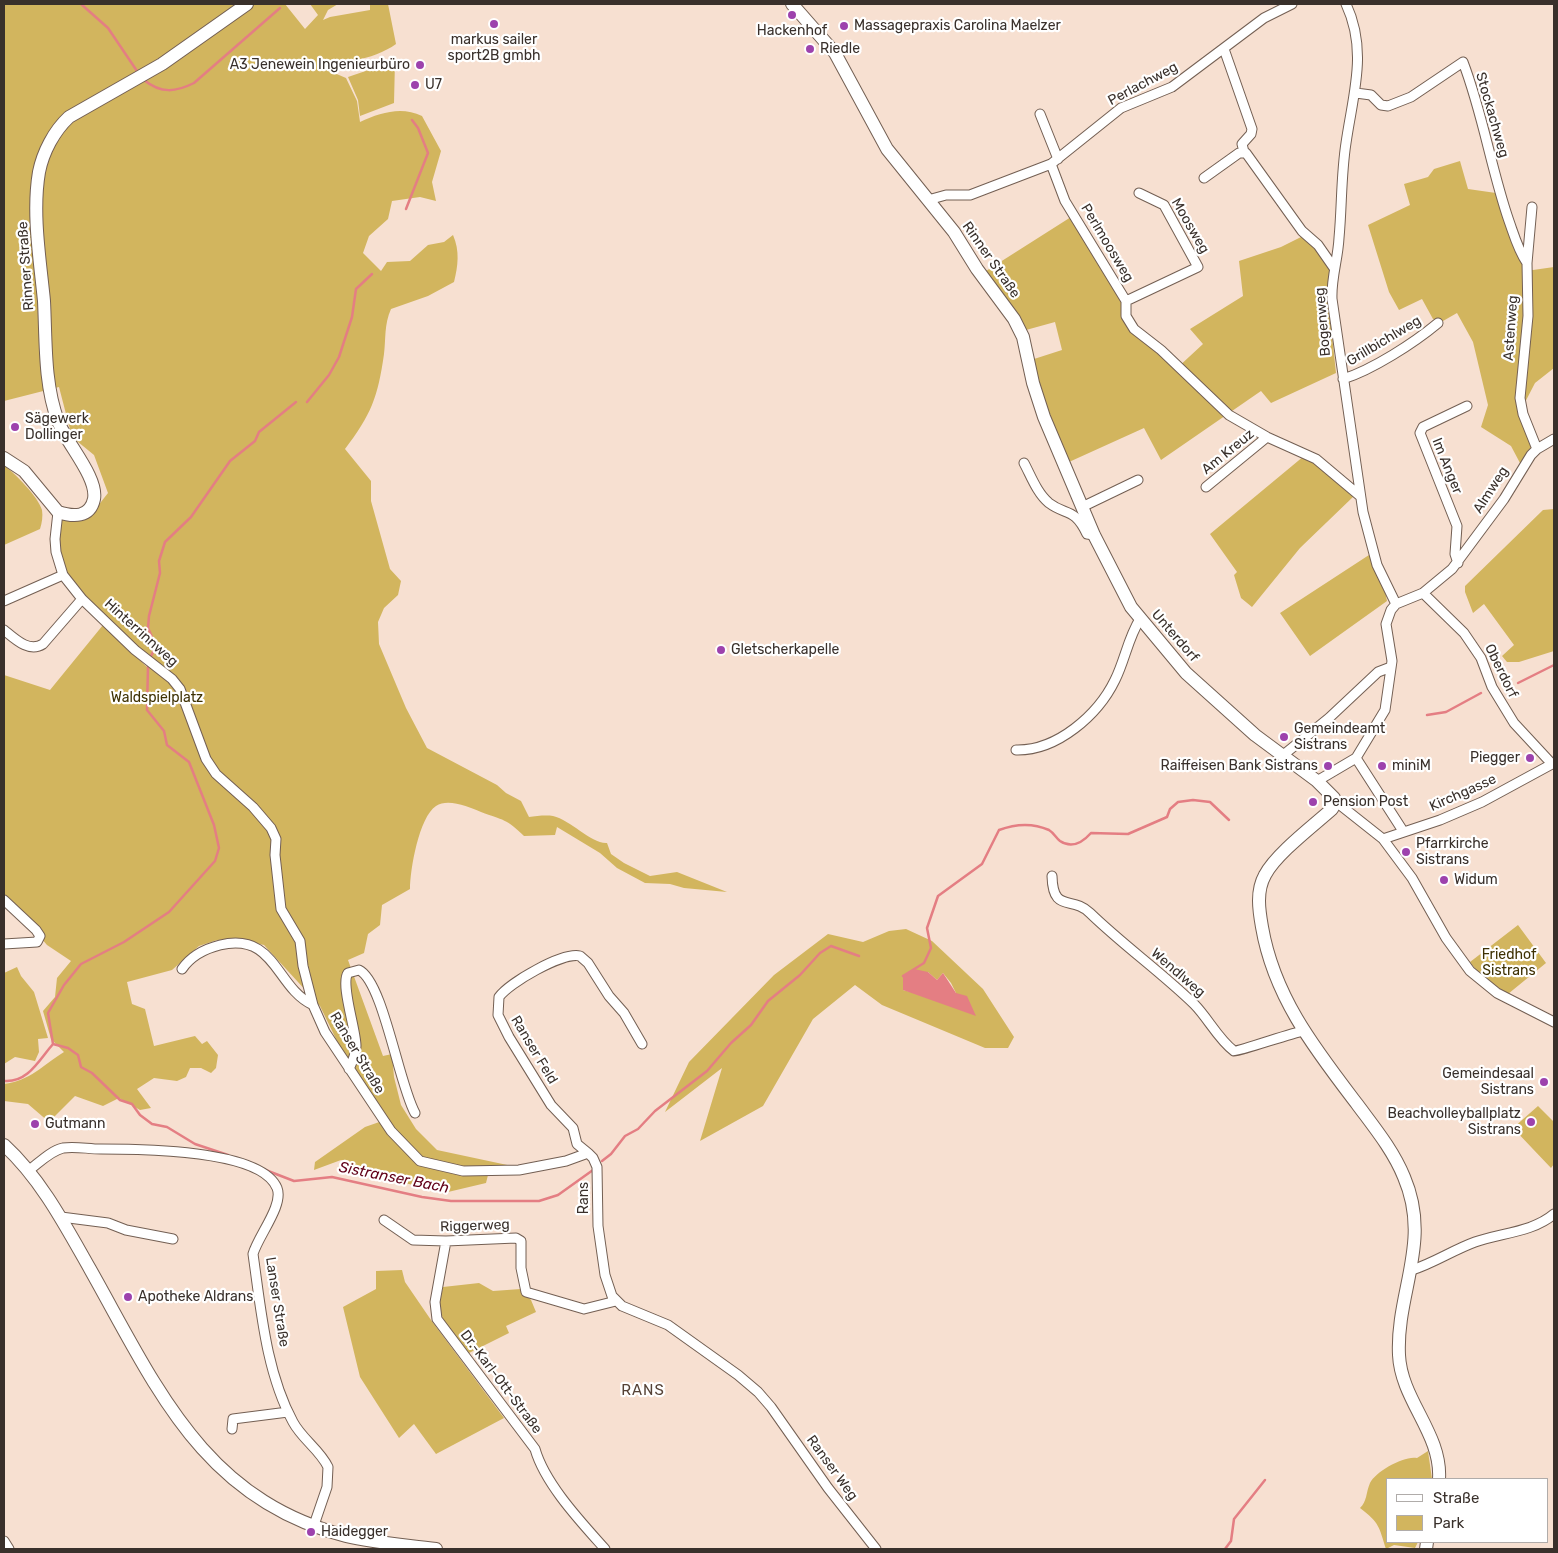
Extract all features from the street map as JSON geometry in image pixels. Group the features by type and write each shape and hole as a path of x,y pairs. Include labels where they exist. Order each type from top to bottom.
{"main road":[{"name":"Rinner Straße","path":"58,512 74,516 85,513 92,506 94,492 89,476 64,436 54,403 49,372 37,186 39,170 46,149 64,121 79,110 176,55 247,4"},
{"name":"Rinner Straße","path":"792,4 835,53 887,149 954,232 977,269 1019,328 1040,407 1082,507"},
{"path":"4,458 24,472 58,512"},
{"name":"Unterdorf","path":"1082,507 1121,592 1140,619 1186,673 1255,735 1317,780 1333,794 1335,801"},
{"path":"1335,801 1332,809 1272,865 1265,874 1260,890 1261,922 1273,971 1286,1003 1303,1031 1383,1138 1404,1176 1414,1215 1415,1241 1412,1270 1400,1332 1400,1364 1410,1398 1433,1446 1439,1478"},
{"path":"4,1145 28,1171 61,1217 170,1410 207,1456 244,1488 278,1509 314,1525 356,1538 436,1549"}],"street":[{"name":"Perlachweg","path":"928,200 946,195 970,195 1054,161 1121,108 1172,87 1264,18 1292,4"},
{"name":"Bogenweg","path":"1346,4 1354,23 1359,52 1356,92 1343,165 1339,241 1334,268 1332,296 1342,379 1360,496 1377,565 1396,604"},
{"path":"1224,49 1252,129 1251,134 1242,144 1244,152 1302,231 1318,245 1334,268"},
{"name":"Stockachweg","path":"1356,92 1371,95 1380,104 1388,106 1411,97 1462,62 1482,123 1499,191 1520,254 1526,263"},
{"path":"1040,114 1054,161"},
{"path":"1204,178 1244,152"},
{"name":"Perlmoosweg","path":"1054,161 1065,201 1126,301 1126,316 1134,329 1161,350 1229,415"},
{"name":"Moosweg","path":"1126,301 1198,267 1164,204 1138,193"},
{"name":"Astenweg","path":"1532,207 1526,263 1528,316 1520,398 1521,408 1537,449"},
{"name":"Grillbichlweg","path":"1342,379 1356,374 1421,338 1438,323"},
{"name":"Im Anger","path":"1458,563 1456,554 1457,526 1420,433 1423,427 1467,406"},
{"name":"Am Kreuz","path":"1229,415 1267,437 1316,459 1360,496"},
{"name":"Am Kreuz","path":"1206,487 1267,437"},
{"name":"Almweg","path":"1458,563 1537,449 1554,439"},
{"path":"1024,463 1046,500 1054,506 1072,512 1087,534 1094,535"},
{"path":"1082,507 1138,480"},
{"name":"Hinterrinnweg","path":"58,512 55,539 63,575 82,599 134,650 172,679 180,689"},
{"path":"1317,780 1356,758 1361,752 1369,733 1383,715 1391,667 1386,624 1389,614 1396,604 1423,593 1443,578 1458,563"},
{"path":"4,601 63,575"},
{"name":"Oberdorf","path":"1423,593 1464,633 1487,670 1492,687 1514,724 1553,764"},
{"path":"4,630 26,646 38,647 43,644 82,599"},
{"path":"1016,750 1032,749 1046,744 1082,722 1092,713 1115,680 1131,635 1140,619"},
{"path":"1282,756 1329,718 1378,672 1391,667"},
{"name":"Ranser Straße","path":"180,689 206,759 216,774 260,813 271,828 276,839 275,855 281,909 300,942 303,966 313,1005 325,1032 385,1124 420,1161 463,1171 502,1172 532,1168 566,1161 588,1153"},
{"path":"1356,758 1403,831"},
{"name":"Kirchgasse","path":"1383,839 1440,820 1482,802 1553,764"},
{"path":"1335,801 1383,839 1412,878 1446,938 1470,971 1497,993 1554,1022"},
{"name":"Wendlweg","path":"1052,876 1053,893 1059,900 1086,908 1122,943 1192,1002 1234,1051 1240,1052 1267,1040 1303,1031"},
{"path":"4,900 40,936 37,942 4,944"},
{"path":"182,969 192,958 210,948 231,944 249,945 262,951 298,996 313,1005"},
{"name":"Ranser Feld","path":"588,1153 577,1144 573,1128 551,1105 505,1029 497,1011 499,997 508,987 566,955 580,956 588,963 613,1002 624,1014 642,1044"},
{"path":"349,1069 356,1047 353,1020 344,982 348,973 359,970 367,975 378,999 406,1095 415,1113"},
{"name":"Lanser Straße","path":"28,1171 62,1149 142,1149 204,1154 251,1168 275,1184 278,1194 275,1210 257,1241 253,1254 268,1348 288,1412 298,1432 328,1467 326,1487 314,1525"},
{"name":"Rans","path":"588,1153 593,1158 597,1167 598,1226 603,1266 608,1286 616,1301"},
{"path":"1412,1270 1431,1264 1475,1242 1534,1226 1554,1214"},
{"path":"61,1217 108,1223 126,1230 173,1240"},
{"name":"Riggerweg","path":"384,1220 414,1240 446,1241 507,1237 519,1239 522,1246 521,1268 526,1292 584,1309 616,1301"},
{"name":"Dr.-Karl-Ott-Straße","path":"446,1241 435,1302 437,1319 535,1449 539,1461 581,1522 605,1549"},
{"name":"Ranser Weg","path":"616,1301 630,1310 654,1317 668,1325 738,1375 767,1402 828,1488 876,1549"},
{"path":"232,1429 233,1419 288,1412"},
{"path":"4,1541 9,1549"}],"green space":[{"name":"Waldspielplatz","path":"4,4 285,4 305,29 318,15 310,4 338,4 328,10 323,20 370,10 370,4 388,4 396,44 387,50 371,56 335,62 328,65 332,72 346,78 357,101 360,122 375,116 398,111 406,111 422,116 441,151 432,182 436,201 420,197 392,201 388,219 369,236 363,253 381,271 387,262 410,261 428,245 444,242 453,235 458,258 454,282 428,296 391,309 386,326 384,354 376,394 361,426 345,449 371,481 371,501 390,569 401,581 398,595 384,608 378,622 379,644 406,708 427,748 497,785 506,793 521,801 529,817 553,816 560,818 594,840 607,843 611,854 650,876 677,872 727,892 684,888 670,884 645,883 617,868 600,853 557,827 555,835 524,836 504,821 458,804 441,804 430,812 420,832 410,889 382,905 380,925 368,934 364,953 348,960 383,1056 392,1054 394,1077 401,1105 416,1129 437,1150 512,1166 490,1167 486,1183 448,1192 399,1182 341,1160 314,1170 315,1162 365,1127 385,1120 353,1074 320,1006 264,945 239,939 217,940 199,946 172,970 127,982 132,1004 145,1009 154,1046 195,1036 202,1044 207,1041 218,1055 216,1068 211,1073 201,1068 190,1068 186,1077 177,1081 154,1078 137,1089 151,1108 140,1110 119,1098 103,1106 75,1096 49,1122 28,1104 4,1101 4,1084 29,1076 64,1052 51,1039 43,1011 55,997 57,978 71,961 47,945 4,895 4,675 50,690 103,625 147,667 150,666 63,575 57,537 62,520 90,516 108,493 94,455 72,437 59,387 4,401"},
{"path":"395,61 394,103 360,116 358,100 348,77"},
{"path":"1460,161 1468,189 1496,193 1526,271 1554,267 1554,368 1535,383 1520,412 1531,448 1520,463 1511,446 1481,427 1488,405 1473,342 1457,313 1443,321 1433,319 1422,299 1399,310 1389,292 1368,225 1410,205 1404,184 1428,177 1434,169"},
{"path":"1071,217 1121,299 1123,314 1176,369 1203,344 1190,329 1243,296 1239,261 1281,247 1303,236 1316,246 1331,270 1328,298 1336,373 1271,403 1261,391 1161,460 1144,428 1069,462 1043,401 1034,359 1062,350 1055,322 1026,330 986,271"},
{"path":"1304,456 1322,465 1354,496 1300,548 1252,607 1241,598 1234,575 1237,572 1210,534"},
{"path":"4,465 20,480 40,504 42,522 40,529 4,545"},
{"path":"1554,509 1554,651 1519,662 1507,662 1502,656 1514,645 1484,604 1473,613 1465,592 1465,586 1543,510"},
{"path":"1369,555 1385,591 1387,601 1310,656 1280,613"},
{"name":"Friedhof Sistrans","path":"1518,925 1546,963 1508,994 1481,976 1470,962"},
{"path":"906,929 932,941 983,989 1014,1037 1008,1048 985,1048 882,1005 855,985 813,1019 763,1106 700,1141 722,1068 665,1112 689,1062 774,975 828,934 863,942 889,931","holes":["928,972 937,980 943,973 956,993 926,996 903,990"]},
{"path":"17,967 21,976 34,992 48,1038 38,1039 39,1052 35,1061 15,1057 4,1064 4,973"},
{"path":"1538,1106 1554,1122 1554,1164 1551,1168 1513,1128"},
{"path":"402,1270 405,1282 431,1320 504,1418 436,1454 414,1424 399,1438 360,1377 343,1307 376,1289 376,1271"},
{"path":"479,1283 493,1291 521,1289 531,1300 536,1312 506,1326 509,1333 467,1354 443,1319 439,1306 443,1287"},
{"path":"1428,1451 1432,1478 1386,1478 1386,1543 1418,1543 1415,1548 1394,1545 1386,1549 1378,1526 1360,1508 1373,1478 1398,1461 1417,1458"}],"shaded area":[{"path":"914,969 928,972 937,980 943,973 956,993 967,996 976,1016 903,990 903,976"}],"waterway":[{"path":"81,4 108,28 139,74"},
{"path":"144,80 156,88 169,90 175,90 194,83 280,8"},
{"path":"406,209 428,153 418,128 412,120"},
{"path":"307,402 329,375 339,357 352,317 356,289 372,274"},
{"path":"150,658 156,646 148,628 149,616 160,573 159,561 165,542 191,517 230,461 255,441 259,432 296,402"},
{"name":"Sistranser Bach","path":"1518,683 1554,665"},
{"path":"53,1044 48,1013 64,985 81,964 124,942 169,912 215,861 219,848 214,825 189,762 167,745 164,731 147,710 148,666"},
{"name":"Sistranser Bach","path":"1427,715 1446,712 1481,693"},
{"name":"Sistranser Bach","path":"903,976 924,963 931,948 927,928 938,896 982,864 999,830 1011,826 1037,826 1049,830 1064,843 1073,844 1081,842 1091,833 1128,834 1167,817 1170,809 1178,802 1193,800 1210,802 1229,820"},
{"name":"Sistranser Bach","path":"602,1161 611,1154 625,1136 638,1129 655,1111 707,1071 731,1043 751,1025 768,1001 800,975 820,953 831,946 859,956"},
{"name":"Sistranser Bach","path":"4,1081 12,1081 26,1074 38,1063 53,1044 68,1048 78,1055 81,1067 92,1073 120,1100 132,1104 140,1115 152,1124 167,1127 195,1144 228,1155"},
{"name":"Sistranser Bach","path":"263,1169 294,1181 332,1177 422,1197 451,1201 539,1201 558,1195 593,1170"},
{"path":"1225,1549 1231,1541 1234,1519 1265,1480"}],"place":[{"name":"Hackenhof","path":"792,15"},
{"name":"markus sailer sport2B gmbh","path":"494,24"},
{"name":"Massagepraxis Carolina Maelzer","path":"844,26"},
{"name":"Riedle","path":"810,49"},
{"name":"A3 Jenewein Ingenieurbüro","path":"420,65"},
{"name":"U7","path":"415,85"},
{"name":"Sägewerk Dollinger","path":"15,427"},
{"name":"Gletscherkapelle","path":"721,650"},
{"name":"Gemeindeamt Sistrans","path":"1284,737"},
{"name":"Piegger","path":"1530,758"},
{"name":"Raiffeisen Bank Sistrans","path":"1328,766"},
{"name":"miniM","path":"1382,766"},
{"name":"Pension Post","path":"1313,802"},
{"name":"Pfarrkirche Sistrans","path":"1406,852"},
{"name":"Widum","path":"1444,880"},
{"name":"Gemeindesaal Sistrans","path":"1544,1082"},
{"name":"Beachvolleyballplatz Sistrans","path":"1531,1122"},
{"name":"Gutmann","path":"35,1124"},
{"name":"Apotheke Aldrans","path":"128,1297"},
{"name":"Haidegger","path":"311,1532"}],"district":[{"name":"RANS","path":"643,1391"}]}
